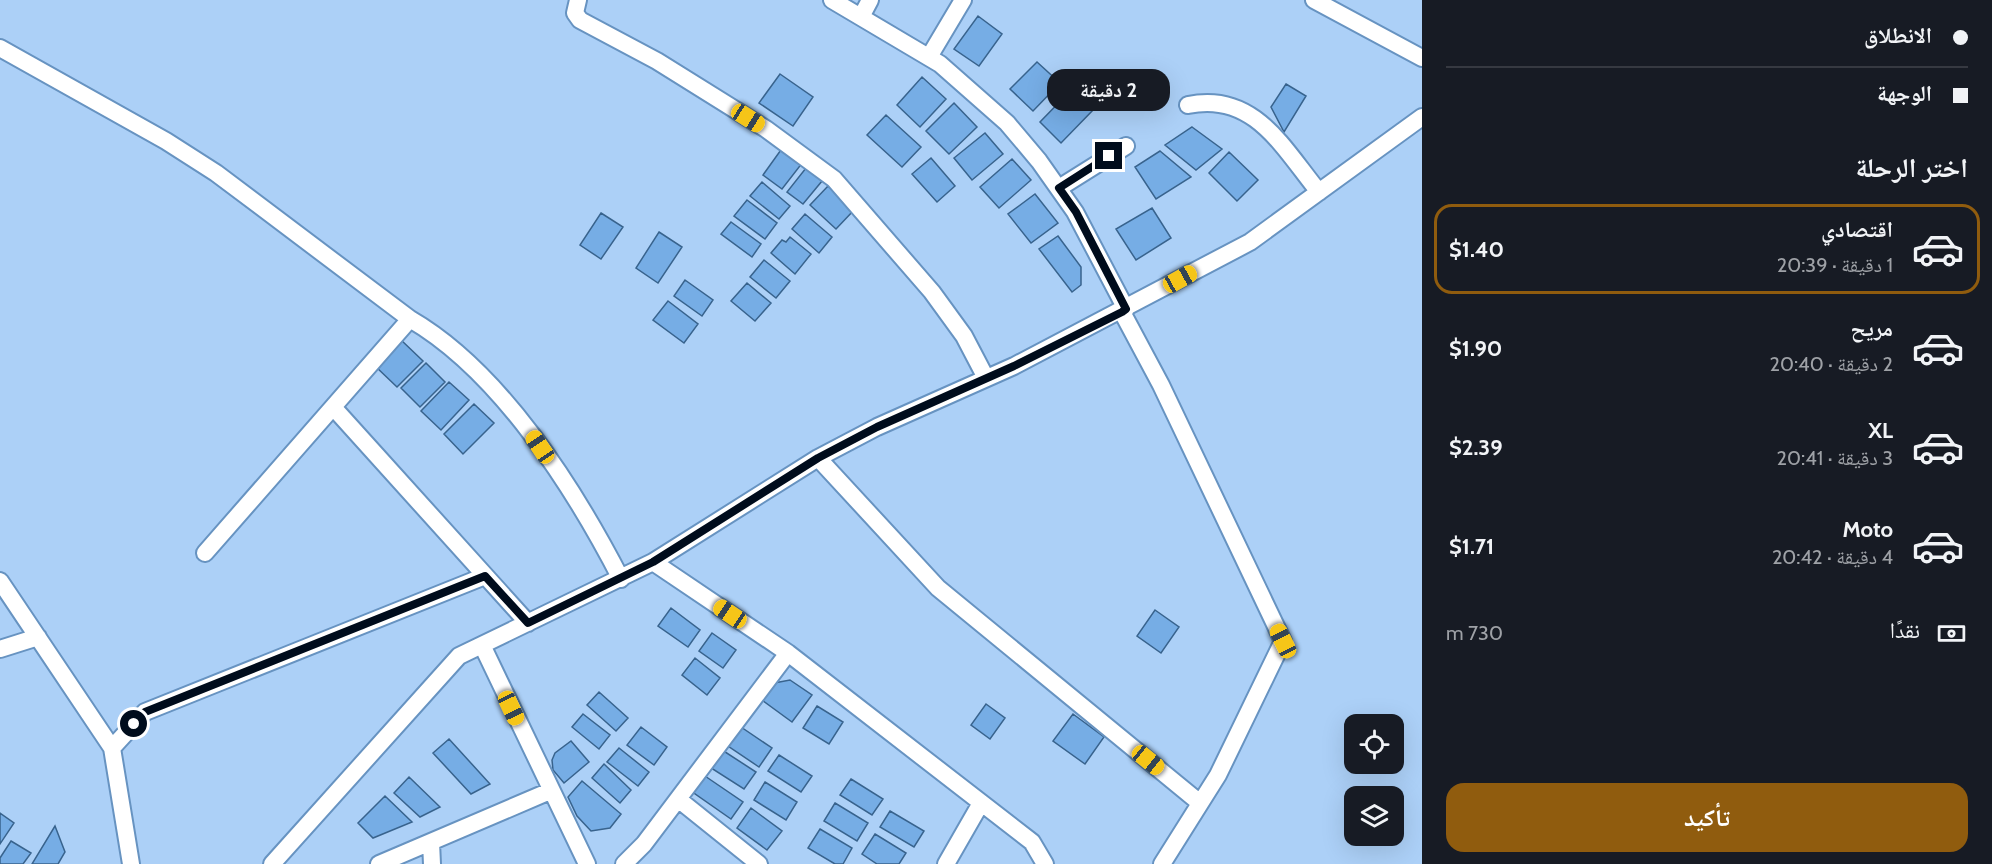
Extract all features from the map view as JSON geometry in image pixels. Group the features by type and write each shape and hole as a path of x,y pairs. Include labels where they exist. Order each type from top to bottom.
{"street":[{"path":"578,0 575,13 580,20 657,61 766,129 834,179 932,292 964,336 986,378"},
{"path":"832,0 929,57 973,91 1007,123 1076,212 1283,641 1218,775 1162,864"},
{"path":"861,17 870,0"},
{"path":"929,57 963,0"},
{"path":"1314,0 1422,58"},
{"path":"0,48 166,141 216,173 410,319 438,335 517,413 597,534 621,579"},
{"path":"1188,105 1206,101 1224,103 1244,110 1276,139 1319,192"},
{"path":"272,864 459,656 653,562 818,458 877,427 986,378 1124,310 1250,242 1422,117"},
{"path":"1059,188 1126,146"},
{"path":"205,553 410,319"},
{"path":"333,407 528,623"},
{"path":"818,458 938,588 1200,803"},
{"path":"653,562 788,653 1032,842 1046,864"},
{"path":"112,748 145,712 485,576"},
{"path":"0,581 112,748 131,864"},
{"path":"0,649 38,637"},
{"path":"482,645 586,864"},
{"path":"624,864 644,844 788,653"},
{"path":"379,864 550,791"},
{"path":"678,799 759,864"},
{"path":"946,864 981,803"},
{"path":"430,842 432,864"}],"building":[{"path":"978,16 1002,34 979,66 954,49"},
{"path":"1037,62 1060,83 1033,111 1010,89"},
{"path":"780,74 813,97 793,126 759,103"},
{"path":"922,77 946,99 920,127 897,105"},
{"path":"1286,84 1306,96 1284,132 1271,107"},
{"path":"1073,88 1094,109 1061,143 1040,122"},
{"path":"954,103 977,127 949,154 926,131"},
{"path":"886,115 921,147 902,167 867,135"},
{"path":"1192,127 1222,149 1196,170 1165,145"},
{"path":"985,133 1003,154 972,180 954,158"},
{"path":"783,147 803,162 782,189 763,175"},
{"path":"1160,151 1191,177 1156,199 1135,167"},
{"path":"1229,152 1258,180 1237,201 1209,173"},
{"path":"931,158 955,186 937,202 912,174"},
{"path":"1012,159 1031,180 999,208 980,187"},
{"path":"806,168 822,181 803,204 787,192"},
{"path":"762,182 790,206 779,219 750,196"},
{"path":"828,186 854,210 836,229 810,205"},
{"path":"1035,194 1058,223 1031,243 1008,214"},
{"path":"747,200 777,223 765,239 734,216"},
{"path":"1152,208 1171,238 1136,260 1116,229"},
{"path":"601,213 623,227 601,259 580,245"},
{"path":"805,214 832,237 819,253 792,229"},
{"path":"731,222 761,244 752,257 721,234"},
{"path":"659,232 682,247 658,283 636,268"},
{"path":"1058,236 1081,267 1081,285 1072,292 1039,249"},
{"path":"790,237 811,254 795,274 771,253 782,240 786,242"},
{"path":"764,260 790,281 776,298 750,277"},
{"path":"685,280 713,300 702,316 674,296"},
{"path":"747,283 771,303 755,321 731,301"},
{"path":"668,301 698,324 684,343 653,320"},
{"path":"400,339 423,361 397,387 374,365"},
{"path":"426,363 445,382 420,407 401,388"},
{"path":"449,382 469,400 441,430 421,411"},
{"path":"474,404 494,423 463,454 444,434"},
{"path":"671,608 700,630 688,647 658,626"},
{"path":"1155,610 1179,627 1161,653 1137,636"},
{"path":"712,633 736,650 723,668 699,651"},
{"path":"695,658 720,678 707,695 682,675"},
{"path":"790,680 812,695 792,722 759,698 769,684"},
{"path":"599,692 628,718 616,731 587,705"},
{"path":"986,704 1005,718 990,739 971,725"},
{"path":"817,706 843,722 829,744 803,728"},
{"path":"583,714 610,735 599,749 572,727"},
{"path":"1073,714 1104,737 1085,764 1053,741"},
{"path":"738,725 772,748 759,767 725,744"},
{"path":"641,727 667,747 654,765 627,745"},
{"path":"449,739 490,784 471,794 433,753"},
{"path":"571,741 589,762 564,783 553,770 552,760 555,753"},
{"path":"619,748 649,772 638,786 607,762"},
{"path":"719,748 756,772 744,789 708,766"},
{"path":"779,755 812,776 801,792 768,771"},
{"path":"604,764 631,790 620,803 592,778"},
{"path":"702,774 743,802 731,819 691,791"},
{"path":"409,777 440,807 420,817 394,793"},
{"path":"851,779 883,799 872,815 840,795"},
{"path":"582,781 621,814 610,828 591,831 577,816 568,797"},
{"path":"765,782 797,802 786,820 754,800"},
{"path":"385,796 412,822 373,838 358,823"},
{"path":"835,803 868,823 857,841 824,821"},
{"path":"751,808 782,831 767,850 737,828"},
{"path":"890,811 924,831 914,847 880,827"},
{"path":"0,813 14,823 0,844"},
{"path":"55,826 65,852 58,864 32,864"},
{"path":"820,829 852,848 843,864 835,864 808,848"},
{"path":"875,834 906,853 899,864 877,864 862,854"},
{"path":"11,841 31,853 23,864 0,864 0,858"}],"route":[{"path":"134,724 145,712 485,576 528,623 653,562 818,458 877,427 1014,366 1122,312 1126,309 1076,212 1059,188 1109,156"}]}
